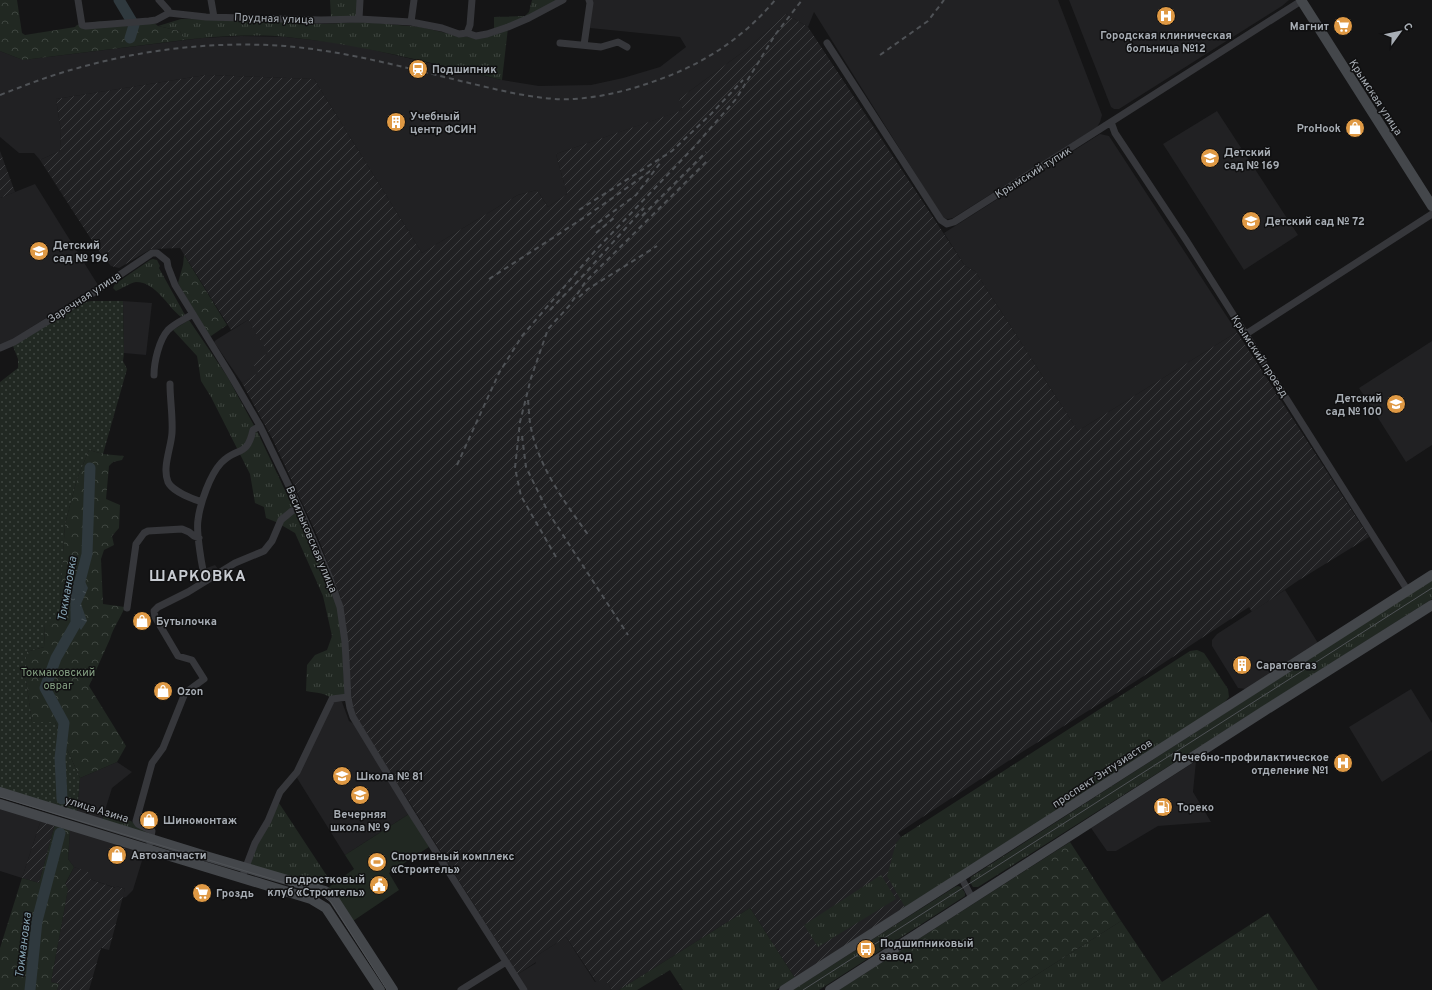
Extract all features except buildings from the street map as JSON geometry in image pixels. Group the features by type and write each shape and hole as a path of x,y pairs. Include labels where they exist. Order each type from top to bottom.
{"main road":[{"name":"Крымская улица","path":"1301,1 1432,206"},
{"name":"проспект Энтузиастов","path":"784,990 1432,575"},
{"path":"830,990 1432,604"},
{"name":"улица Азина","path":"0,792 150,844 242,878 311,899 326,908 380,990"},
{"name":"улица Азина","path":"0,804 150,844 246,867 318,888 328,893 336,902 393,990"}],"street":[{"path":"78,0 82,25 86,26 149,22 156,20 169,13 159,0"},
{"path":"212,0 214,17"},
{"path":"359,19 360,0"},
{"path":"411,22 414,0"},
{"path":"467,33 470,25 472,0"},
{"name":"Прудная улица","path":"169,13 214,17 321,20 359,19 411,22 442,28 459,34 467,33 476,36 487,34 529,18 563,0"},
{"path":"584,45 590,3 589,0"},
{"name":"Крымский тупик","path":"827,43 941,220 947,224 954,222 1301,1"},
{"path":"560,43 601,47 618,42 627,47"},
{"name":"Крымский проезд","path":"1110,122 1115,133 1186,240 1408,590"},
{"path":"1246,334 1432,214"},
{"name":"Заречная улица","path":"0,348 14,342 86,297 152,253 157,253 167,261"},
{"name":"Васильковская улица","path":"167,261 168,268 175,285 260,426 299,507 329,576 340,607 345,642 348,697 353,717 410,812 524,990"},
{"path":"154,375 154,363 163,338 168,330 193,314"},
{"path":"170,384 172,433 167,466 168,484 178,492 202,502"},
{"path":"206,580 202,569 197,521 202,502 212,477 220,464 230,455 240,452 245,448 249,444 253,430 260,426"},
{"path":"150,844 152,831 138,824 136,821 152,764 163,748 185,694 204,679 192,660 178,656 155,618 154,611 158,607 188,592 235,563 264,551 272,541 281,520 299,507"},
{"path":"127,608 136,544 144,533 148,531 182,529 199,538"},
{"path":"242,878 255,843 268,822 280,792 297,772 332,699 348,697"},
{"path":"961,877 972,898"},
{"path":"461,990 506,962"}],"shaded area":[{"path":"592,0 1058,0 1102,115 1097,127 953,218 943,218 814,12 808,27 786,14 747,49 679,99 684,110 556,154 567,194 548,207 537,190 518,195 422,253 314,79 206,75 56,99 61,131 60,151 40,160 34,153 19,153 0,137 0,51 23,60 202,38 241,36 286,37 348,44 502,80 539,86 591,85 623,78 660,67 686,47 680,37 590,28"},
{"path":"1069,0 1289,0 1282,6 1119,109 1114,109 1111,107"},
{"path":"786,14 808,27 965,266 975,271 1078,431 1237,332 1369,537 1299,580 1252,612 1249,607 898,833 901,837 896,843 905,907 795,978 750,908 619,990 612,990 604,978 596,982 566,937 533,958 536,962 518,974 356,716 353,706 341,598 317,535 273,440 242,383 258,373 253,363 268,353 248,320 231,330 180,248 151,249 119,268 111,266 102,256 40,160 60,151 61,131 56,99 206,75 314,79 422,253 518,195 537,190 548,207 567,194 556,154 683,110 679,99 747,49"},
{"path":"1217,111 1298,235 1244,270 1163,144"},
{"path":"1100,134 1109,136 1237,332 1078,431 975,271 965,266 944,233"},
{"path":"0,151 15,192 0,198"},
{"name":"Детский сад № 196","path":"35,184 98,285 8,342 0,345 0,198"},
{"path":"123,301 152,303 146,355 124,353"},
{"path":"248,320 269,353 259,373 242,383 214,342"},
{"name":"Детский сад № 100","path":"1432,341 1432,445 1406,462 1359,388"},
{"path":"215,565 219,570 209,577 204,569"},
{"path":"1285,590 1318,643 1246,689 1238,688 1212,646 1212,640 1217,634"},
{"path":"1411,689 1432,723 1432,750 1382,782 1349,727"},
{"name":"Школа № 81","path":"334,701 342,702 349,721 354,724 409,814 345,855 297,778"},
{"name":"Тореко","path":"1196,761 1193,792 1211,822 1158,826 1116,851 1107,851 1091,828"},
{"path":"117,762 132,772 112,788 102,820 77,812 80,778"},
{"path":"0,807 41,820 22,878 0,871"},
{"path":"41,820 55,824 39,883 22,878"},
{"path":"70,829 145,851 133,890 126,897 122,898 125,889 116,886 116,888 90,879 79,869 74,867 68,859"},
{"path":"74,867 91,873 90,879 115,888 116,886 125,889 109,950 101,948 89,990 57,990 59,984 51,982 68,889 65,885"},
{"path":"566,937 595,982 604,977 612,990 528,990 518,974 536,963 533,958"}],"green space":[{"path":"0,0 17,0 22,33 25,35 75,27 84,23 86,24 100,21 110,23 148,18 158,26 180,31 184,40 23,60 0,51"},
{"path":"330,0 359,0 356,17 331,17"},
{"path":"532,0 558,0 538,12 494,31 494,17 525,16 529,12"},
{"path":"181,19 269,20 322,24 364,22 420,27 459,36 476,38 508,28 502,80 341,44 287,37 262,36 184,40 180,31 158,26"},
{"path":"184,255 227,325 211,336 208,335 178,283"},
{"path":"153,259 157,260 160,266 159,268 185,315 181,317 161,295 150,286 143,283 136,282 116,291 113,288 115,284"},
{"path":"123,301 123,361 127,369 103,454 89,450 77,479 65,524 59,619 45,623 44,647 26,652 26,680 32,722 55,722 80,778 77,812 0,789 0,382 18,368 18,359 13,346 84,302"},
{"path":"189,320 227,376 257,431 326,577 338,608 342,640 345,701 334,701 325,694 306,691 307,665 315,655 327,650 332,636 323,596 295,533 266,518 264,507 255,503 250,474 211,397 201,381 197,356 173,330"},
{"name":"Токмаковский овраг","path":"89,450 103,454 124,456 122,460 113,462 109,466 106,499 120,505 119,528 112,536 114,545 104,550 101,559 103,604 125,607 89,686 126,746 117,762 80,778 55,722 32,722 26,680 26,652 44,647 45,623 60,599 65,524 77,479"},
{"path":"1432,580 1432,599 978,887 973,887 970,882 971,877"},
{"path":"1197,650 1204,653 1228,689 1229,697 1223,704 905,907 887,876 896,843 901,837 1190,651"},
{"path":"279,803 327,876 321,880 318,885 252,866 250,864 258,844"},
{"name":"Спортивный комплекс «Строитель»","path":"409,814 429,847 389,873 399,890 353,921 326,889 354,869 345,855"},
{"path":"104,815 131,821 147,831 148,834 102,820"},
{"path":"55,824 70,829 68,859 74,867 65,884 68,889 51,982 59,984 57,990 0,990 0,948 22,878 39,883"},
{"path":"1070,842 1121,921 1013,990 839,990"},
{"path":"881,875 896,899 818,947 804,925"},
{"path":"955,887 961,887 965,893 965,896 819,990 793,990"},
{"path":"750,908 795,978 776,990 683,990 670,970 637,990 619,990"},
{"path":"1268,913 1318,990 1013,990 1121,921 1162,982"}],"water":[{"path":"82,575 88,588 81,604 87,621 81,630 71,615 70,604 75,578"}],"waterway":[{"name":"Токмановка","path":"119,0 134,25 130,38"},
{"name":"Токмановка","path":"78,589 87,554 90,468"},
{"name":"Токмановка","path":"62,799 60,758 64,723 45,688 56,658 76,623 76,610"},
{"name":"Токмановка","path":"30,990 37,921 60,833"}],"tram line":[{"path":"803,990 1432,588"},
{"path":"0,797 315,892 331,902 387,990"}],"railway":[{"path":"0,95 68,71 103,61 154,51 206,46 259,45 308,48 353,56 534,97 561,99 586,98 610,94 644,85 682,71 711,55 739,36 752,25 775,0"},
{"path":"457,465 499,373 522,336 594,252 695,146 736,99 775,35 802,0"},
{"path":"880,55 928,21 944,0"},
{"path":"579,210 672,151 711,114 743,80"},
{"path":"642,216 706,152"},
{"path":"556,557 521,496 515,468 520,422 531,378 548,329 569,306 586,281 707,161"},
{"path":"591,228 636,195 661,162"},
{"path":"489,279 590,213 650,171"},
{"path":"550,310 644,208"},
{"path":"596,233 615,217"},
{"path":"579,297 588,289 657,246"},
{"path":"528,400 531,428 540,457 554,485 589,536"},
{"path":"522,436 526,467 548,512 628,635"}],"place":[{"name":"Городская клиническая больница №12","path":"1166,16"},
{"name":"Магнит","path":"1343,26"},
{"name":"Подшипник","path":"418,69"},
{"name":"Учебный центр ФСИН","path":"396,122"},
{"name":"ProHook","path":"1355,128"},
{"name":"Детский сад № 169","path":"1210,158"},
{"name":"Детский сад № 72","path":"1251,221"},
{"name":"Детский сад № 196","path":"39,251"},
{"name":"Детский сад № 100","path":"1396,404"},
{"name":"Бутылочка","path":"142,621"},
{"name":"Саратовгаз","path":"1242,665"},
{"name":"Ozon","path":"163,691"},
{"name":"Лечебно-профилактическое отделение №1","path":"1343,763"},
{"name":"Школа № 81","path":"342,776"},
{"name":"Вечерняя школа № 9","path":"360,795"},
{"name":"Тореко","path":"1163,807"},
{"name":"Шиномонтаж","path":"149,820"},
{"name":"Автозапчасти","path":"117,855"},
{"name":"Спортивный комплекс «Строитель»","path":"377,862"},
{"name":"подростковый клуб «Строитель»","path":"379,885"},
{"name":"Гроздь","path":"202,893"},
{"name":"Подшипниковый завод","path":"866,949"}],"district":[{"name":"ШАРКОВКА","path":"198,576"}]}
